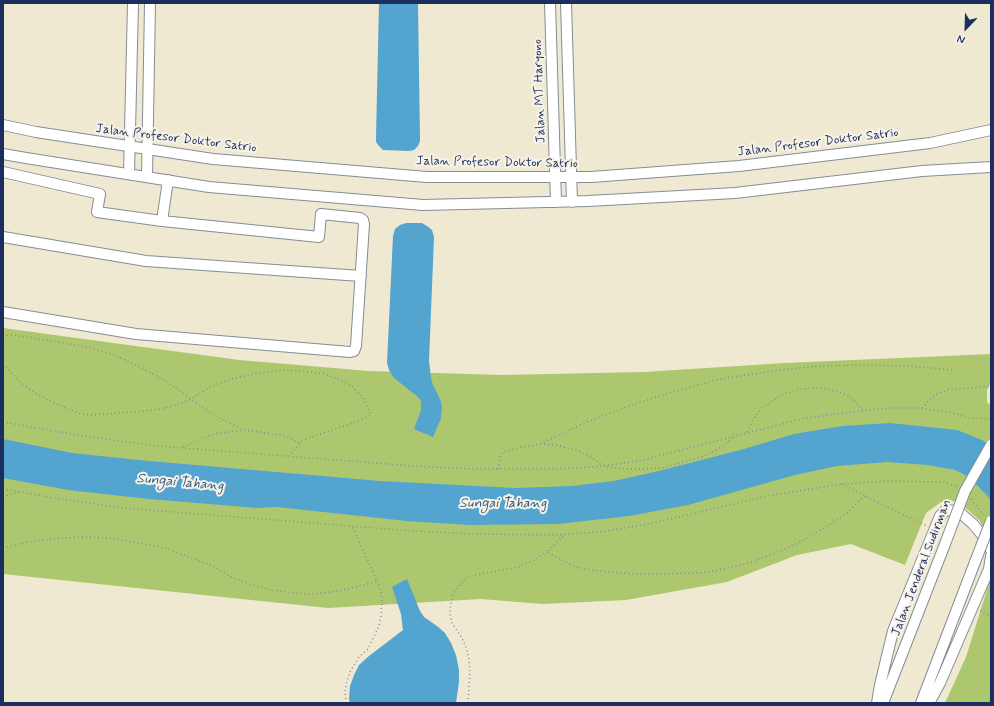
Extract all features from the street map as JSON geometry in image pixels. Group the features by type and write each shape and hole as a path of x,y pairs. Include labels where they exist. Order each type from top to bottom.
{"street":[{"path":"129,174 133,3"},
{"path":"147,177 150,3"},
{"name":"Jalan MT Haryono","path":"550,3 556,202"},
{"path":"566,3 572,202"},
{"name":"Jalan Profesor Doktor Satrio","path":"3,125 36,132 213,159 427,176 555,177 591,177 739,166 930,143 991,130"},
{"path":"3,154 208,187 423,204 572,202 735,193 922,171 991,167"},
{"path":"3,172 100,194 97,212 162,221 319,237 321,214 360,218"},
{"path":"162,221 168,180"},
{"path":"3,312 136,334 350,352 354,351 356,346 364,224 363,220 360,218 361,199"},
{"path":"3,237 146,260 360,276"},
{"name":"Jalan Jenderal Sudirman","path":"883,703 965,491 991,445"},
{"path":"877,703 893,631 940,516 946,510 958,511 973,524 987,541 991,550"},
{"path":"921,703 975,562 989,520"},
{"path":"929,703 940,683 989,569 991,556"}],"path":[{"path":"3,336 14,335 64,343 91,348 114,355 162,379 203,408 245,430"},
{"path":"3,364 20,382 35,393 54,403 81,414 92,415 145,411 179,404 231,379 258,373 284,370 324,374 352,386 363,398 371,415 340,428 320,435 311,436 303,440 290,456"},
{"path":"540,444 587,422 629,406 720,379 817,366 909,366 953,370"},
{"path":"922,408 937,394 948,390 991,386"},
{"path":"747,432 754,418 762,408 786,394 801,389 819,388 836,391 849,396 863,410"},
{"path":"3,422 83,436 158,446 413,466 472,469 557,469 604,466 643,460 801,419 863,410 922,408 949,412 971,418 991,419"},
{"path":"183,446 202,438 220,433 245,430 286,436 300,443"},
{"path":"498,469 500,457 504,452 540,444 556,445 576,450 591,457 604,466 614,468 662,468 698,458 712,452 726,444 735,436"},
{"path":"3,489 124,508 413,532 564,535 600,532 649,524 767,496 842,484 886,481 943,482 955,485 961,489"},
{"path":"842,484 934,529"},
{"path":"3,497 21,492"},
{"path":"967,494 989,520"},
{"path":"547,552 576,567 618,573 674,574 700,573 724,569 748,563 798,543 846,514 865,496"},
{"path":"346,703 346,681 354,664 368,649 379,626 382,598 377,581 352,526"},
{"path":"468,703 470,672 469,659 462,638 452,623 450,616 453,594 467,578 519,567 538,558 547,552 564,535"},
{"path":"3,548 34,541 62,538 112,538 165,548 212,566 233,578 271,590 311,594 353,588 377,581"},
{"path":"972,608 991,616"}],"green space":[{"path":"3,328 239,360 369,371 502,375 644,372 785,363 991,354 991,382 987,390 987,402 991,406 991,539 979,520 958,501 941,502 926,513 905,565 851,544 797,555 727,582 626,600 542,604 481,599 328,608 3,574"},
{"path":"991,577 991,703 945,703 966,657"}],"water":[{"path":"379,3 418,3 420,141 414,150 383,150 376,142"},
{"path":"406,223 422,223 432,230 434,237 429,361 433,385 442,406 441,418 433,437 414,429 421,410 421,401 393,377 387,363 393,236 395,229"},
{"name":"Sungai Tahang","path":"890,423 957,430 982,440 991,446 991,502 987,495 967,476 955,470 928,465 887,462 837,466 795,475 688,505 629,516 558,524 471,525 407,521 277,507 258,508 149,499 68,490 3,478 3,439 72,453 380,481 515,488 572,486 614,481 659,471 744,449 794,434 843,426"},
{"path":"407,579 420,611 424,617 445,633 456,655 459,670 459,682 456,703 350,703 350,686 359,665 403,630 401,614 392,587"}]}
